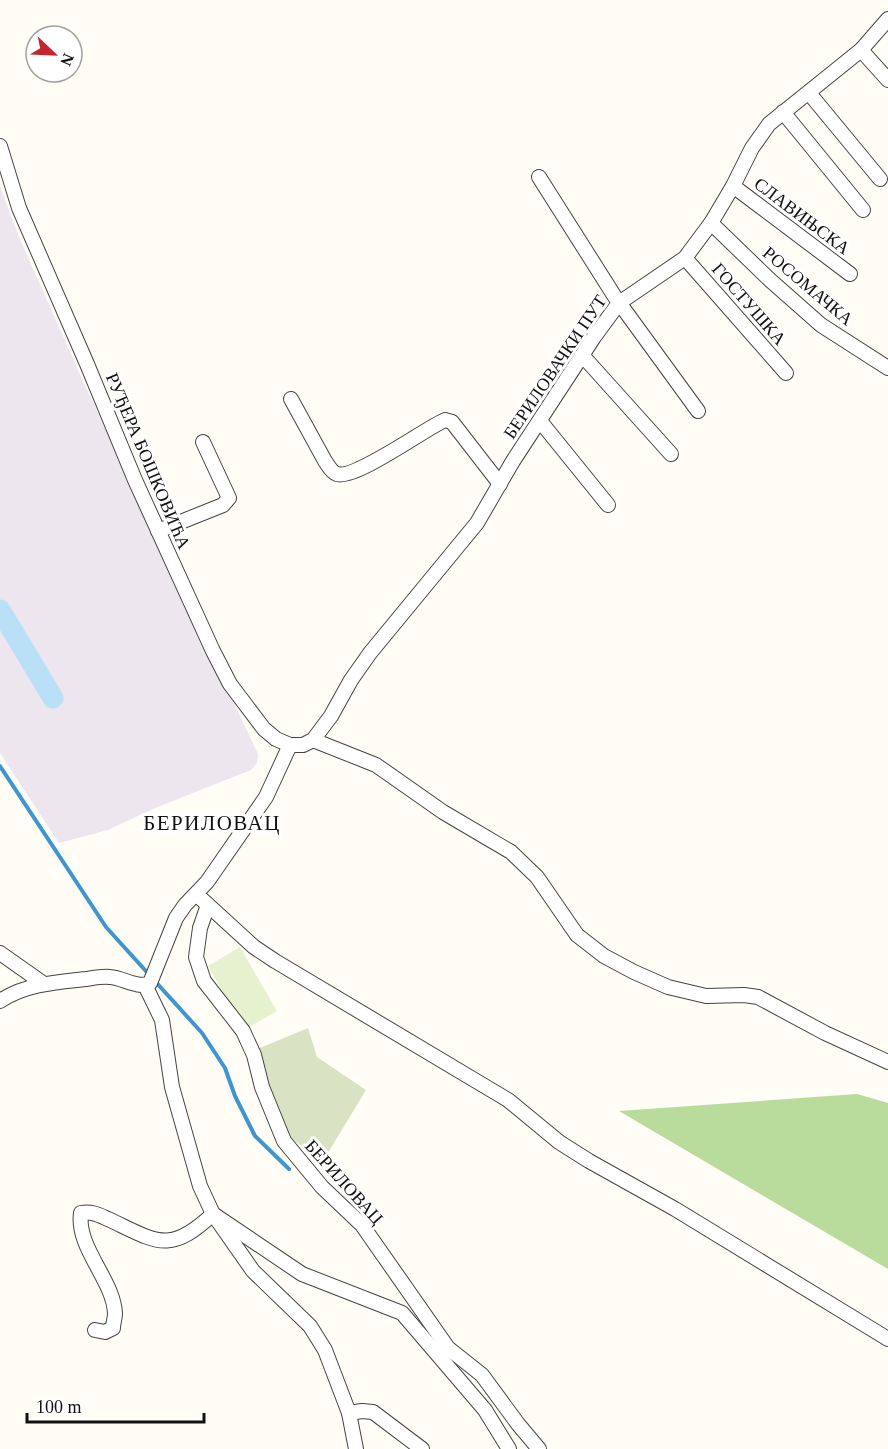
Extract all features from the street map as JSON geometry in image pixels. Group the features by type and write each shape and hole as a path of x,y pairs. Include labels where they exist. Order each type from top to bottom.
{"street":[{"name":"БЕРИЛОВАЧКИ ПУТ","path":"314,740 370,653 477,524 513,461 619,303 685,258 711,223 769,124 861,50 888,19"},
{"path":"861,50 888,80"},
{"path":"809,93 880,179"},
{"path":"783,111 863,210"},
{"name":"РУЂЕРА БОШКОВИЋА","path":"0,146 19,208 135,480 213,651 230,684 264,729 276,739 290,745"},
{"path":"539,177 619,303 698,411"},
{"name":"СЛАВИЊСКА","path":"733,186 850,274"},
{"name":"РОСОМАЧКА","path":"711,223 821,325 888,368"},
{"name":"ГОСТУШКА","path":"685,258 786,373"},
{"path":"582,355 671,454"},
{"path":"291,399 325,461 337,474 347,473 384,457 445,420 452,422 500,484"},
{"path":"540,421 608,505"},
{"path":"158,531 223,505 228,500 203,442"},
{"path":"356,1449 349,1413 325,1350 310,1326 253,1271 213,1214 200,1186 172,1087 162,1020 150,980 176,918 207,882 266,797 290,745 303,745 314,740 376,765 443,812 511,852 537,877 577,935 614,962 668,987 706,996 758,997 825,1033 888,1062"},
{"path":"196,894 254,947 275,961 508,1100 559,1142 589,1161 675,1209 888,1340"},
{"name":"БЕРИЛОВАЦ","path":"208,904 200,928 196,957 204,981 243,1031 254,1055 262,1087 284,1141 322,1187 362,1225 448,1348 482,1375 539,1449"},
{"path":"0,953 44,984"},
{"path":"0,1001 27,988 44,984 109,977 150,980"},
{"path":"95,1330 105,1332 113,1328 115,1314 111,1297 88,1247 80,1220 81,1213 89,1211 150,1239 170,1242 194,1232 213,1214"},
{"path":"213,1214 302,1275 402,1313 485,1410 509,1449"},
{"path":"349,1413 373,1412 422,1449"}],"shaded area":[{"path":"0,186 19,237 83,381 258,754 257,763 251,770 155,808 108,830 59,843 0,753"}],"green space":[{"path":"240,947 277,1011 244,1030 208,966"},
{"path":"308,1028 317,1057 366,1090 323,1161 289,1137 267,1089 255,1050"},
{"path":"857,1094 888,1103 888,1269 619,1111"}],"waterway":[{"path":"0,610 53,698"},
{"path":"0,766 106,927 202,1033 225,1068 235,1096 255,1136 289,1169"}],"district":[{"name":"БЕРИЛОВАЦ","path":"212,823"}]}
